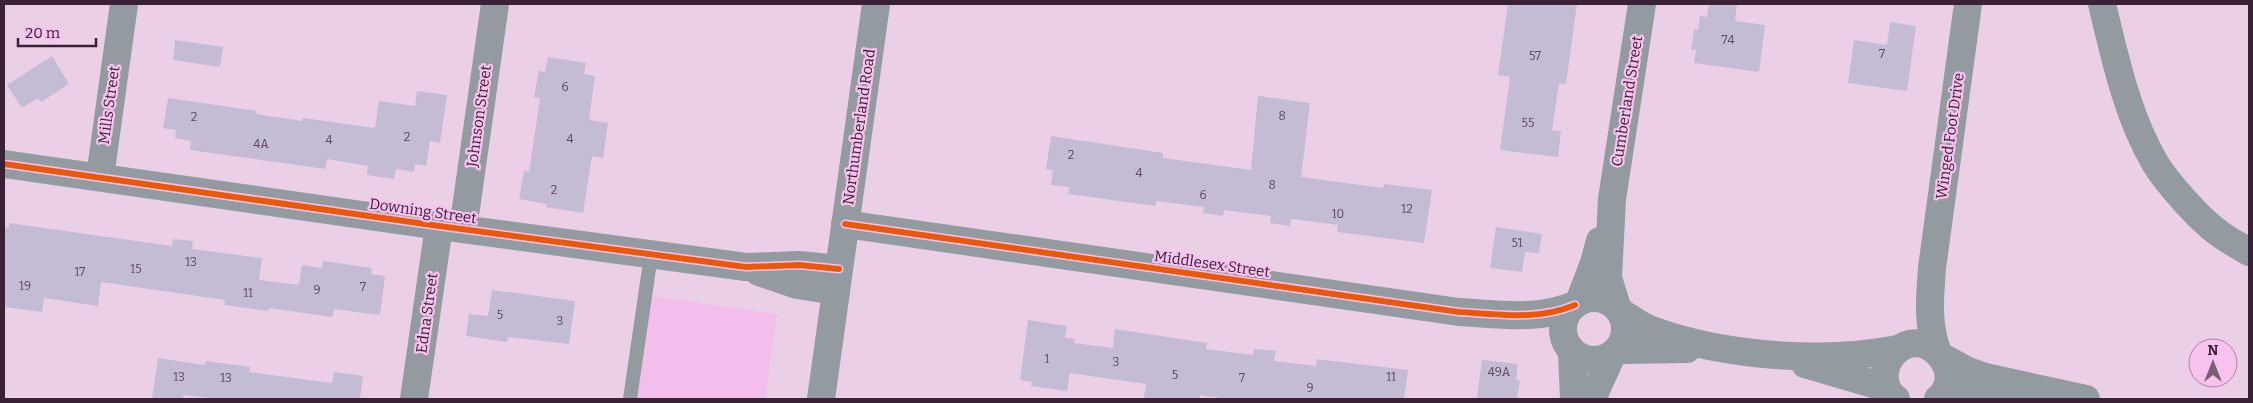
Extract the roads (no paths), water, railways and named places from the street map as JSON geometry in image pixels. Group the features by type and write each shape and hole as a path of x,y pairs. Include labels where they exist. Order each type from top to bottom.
{"street":[{"name":"Mills Street","path":"100,177 124,4"},
{"name":"Johnson Street","path":"451,228 495,4"},
{"name":"Northumberland Road","path":"821,399 876,4"},
{"name":"Cumberland Street","path":"1618,309 1608,278 1612,199 1642,4"},
{"name":"Winged Foot Drive","path":"1938,399 1946,388 1949,378 1930,327 1932,268 1968,4"},
{"path":"2102,4 2118,71 2136,124 2156,165 2184,199 2218,233 2249,252"},
{"name":"Downing Street","path":"4,164 651,255 746,267 800,265 838,280"},
{"name":"Cumberland Street","path":"1577,303 1594,263 1612,199"},
{"name":"Middlesex Street","path":"846,224 1459,312 1543,315 1557,312 1577,303"},
{"name":"Edna Street","path":"414,399 451,228"},
{"name":"Winged Foot Drive","path":"1892,396 1884,378 1886,367 1890,357 1911,334 1932,268"},
{"path":"1574,399 1569,348 1563,335 1565,318 1577,303 1599,298 1608,301 1647,328 1719,347 1782,356 1850,355 1900,348 1918,343 1968,371 1985,377 2083,399"},
{"path":"1592,399 1614,353 1624,341 1626,330 1624,320 1618,309"},
{"name":"Middlesex Street","path":"1459,312 1552,337 1569,348"},
{"path":"1569,348 1581,358 1591,361 1614,353 1719,347"},
{"path":"1782,356 1892,396"},
{"path":"1944,399 1964,396 2083,399"}],"lane":[{"path":"630,399 651,255"}]}
